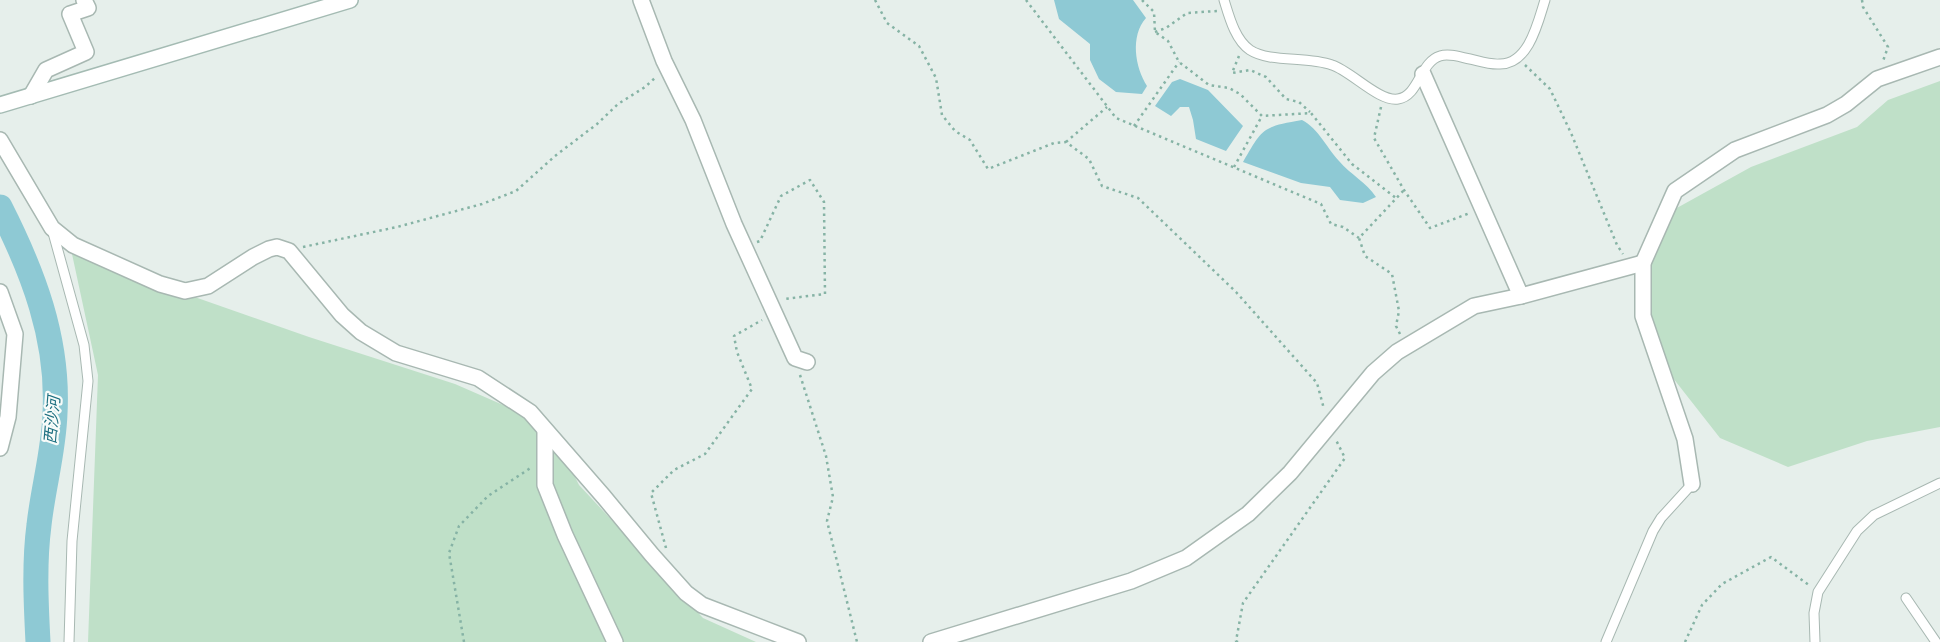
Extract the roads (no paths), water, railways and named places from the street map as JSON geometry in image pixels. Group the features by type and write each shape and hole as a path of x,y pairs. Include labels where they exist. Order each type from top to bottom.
{"street":[{"path":"31,96 46,70 86,52 70,14 88,8 84,0"},
{"path":"0,105 350,0"},
{"path":"641,0 667,67 693,120 744,247 772,307 801,360"},
{"path":"1692,484 1685,439 1643,316 1637,264 1675,191 1735,150 1827,115 1846,104 1877,79 1940,57"},
{"path":"1423,74 1520,296"},
{"path":"0,140 52,228 73,245 160,284 185,291 208,286 269,249 277,247 289,250 342,315 362,332 396,353 478,378 530,412 686,593 702,605 798,642"},
{"path":"932,642 1131,581 1186,558 1248,514 1290,473 1373,373 1407,346 1474,306 1520,296 1637,264"},
{"path":"0,292 15,334 8,417 0,448"},
{"path":"545,431 545,485 565,535 615,642"}],"lane":[{"path":"1224,0 1244,45 1262,55 1332,65 1383,96 1395,99 1405,97 1432,61 1440,56 1454,56 1501,65 1517,58 1533,36 1545,0"},
{"path":"52,228 84,345 88,381 72,541 69,642"},
{"path":"1815,642 1814,613 1818,592 1864,522 1874,515 1940,483"},
{"path":"1606,642 1653,531 1661,518 1692,484"},
{"path":"1906,598 1936,642"}],"water":[{"path":"1054,0 1133,0 1146,18 1141,25 1136,42 1137,61 1147,86 1142,94 1116,92 1099,79 1090,60 1090,44 1059,19"},
{"path":"1180,79 1208,90 1243,126 1226,151 1196,139 1189,107 1180,107 1171,116 1155,106 1172,82"},
{"path":"1302,120 1318,133 1334,156 1368,187 1376,197 1363,203 1340,200 1330,187 1301,183 1243,162 1265,130"}],"waterway":[{"name":"西沙河","path":"0,207 33,281 48,332 53,359 55,386 53,441 36,554 38,642"}]}
